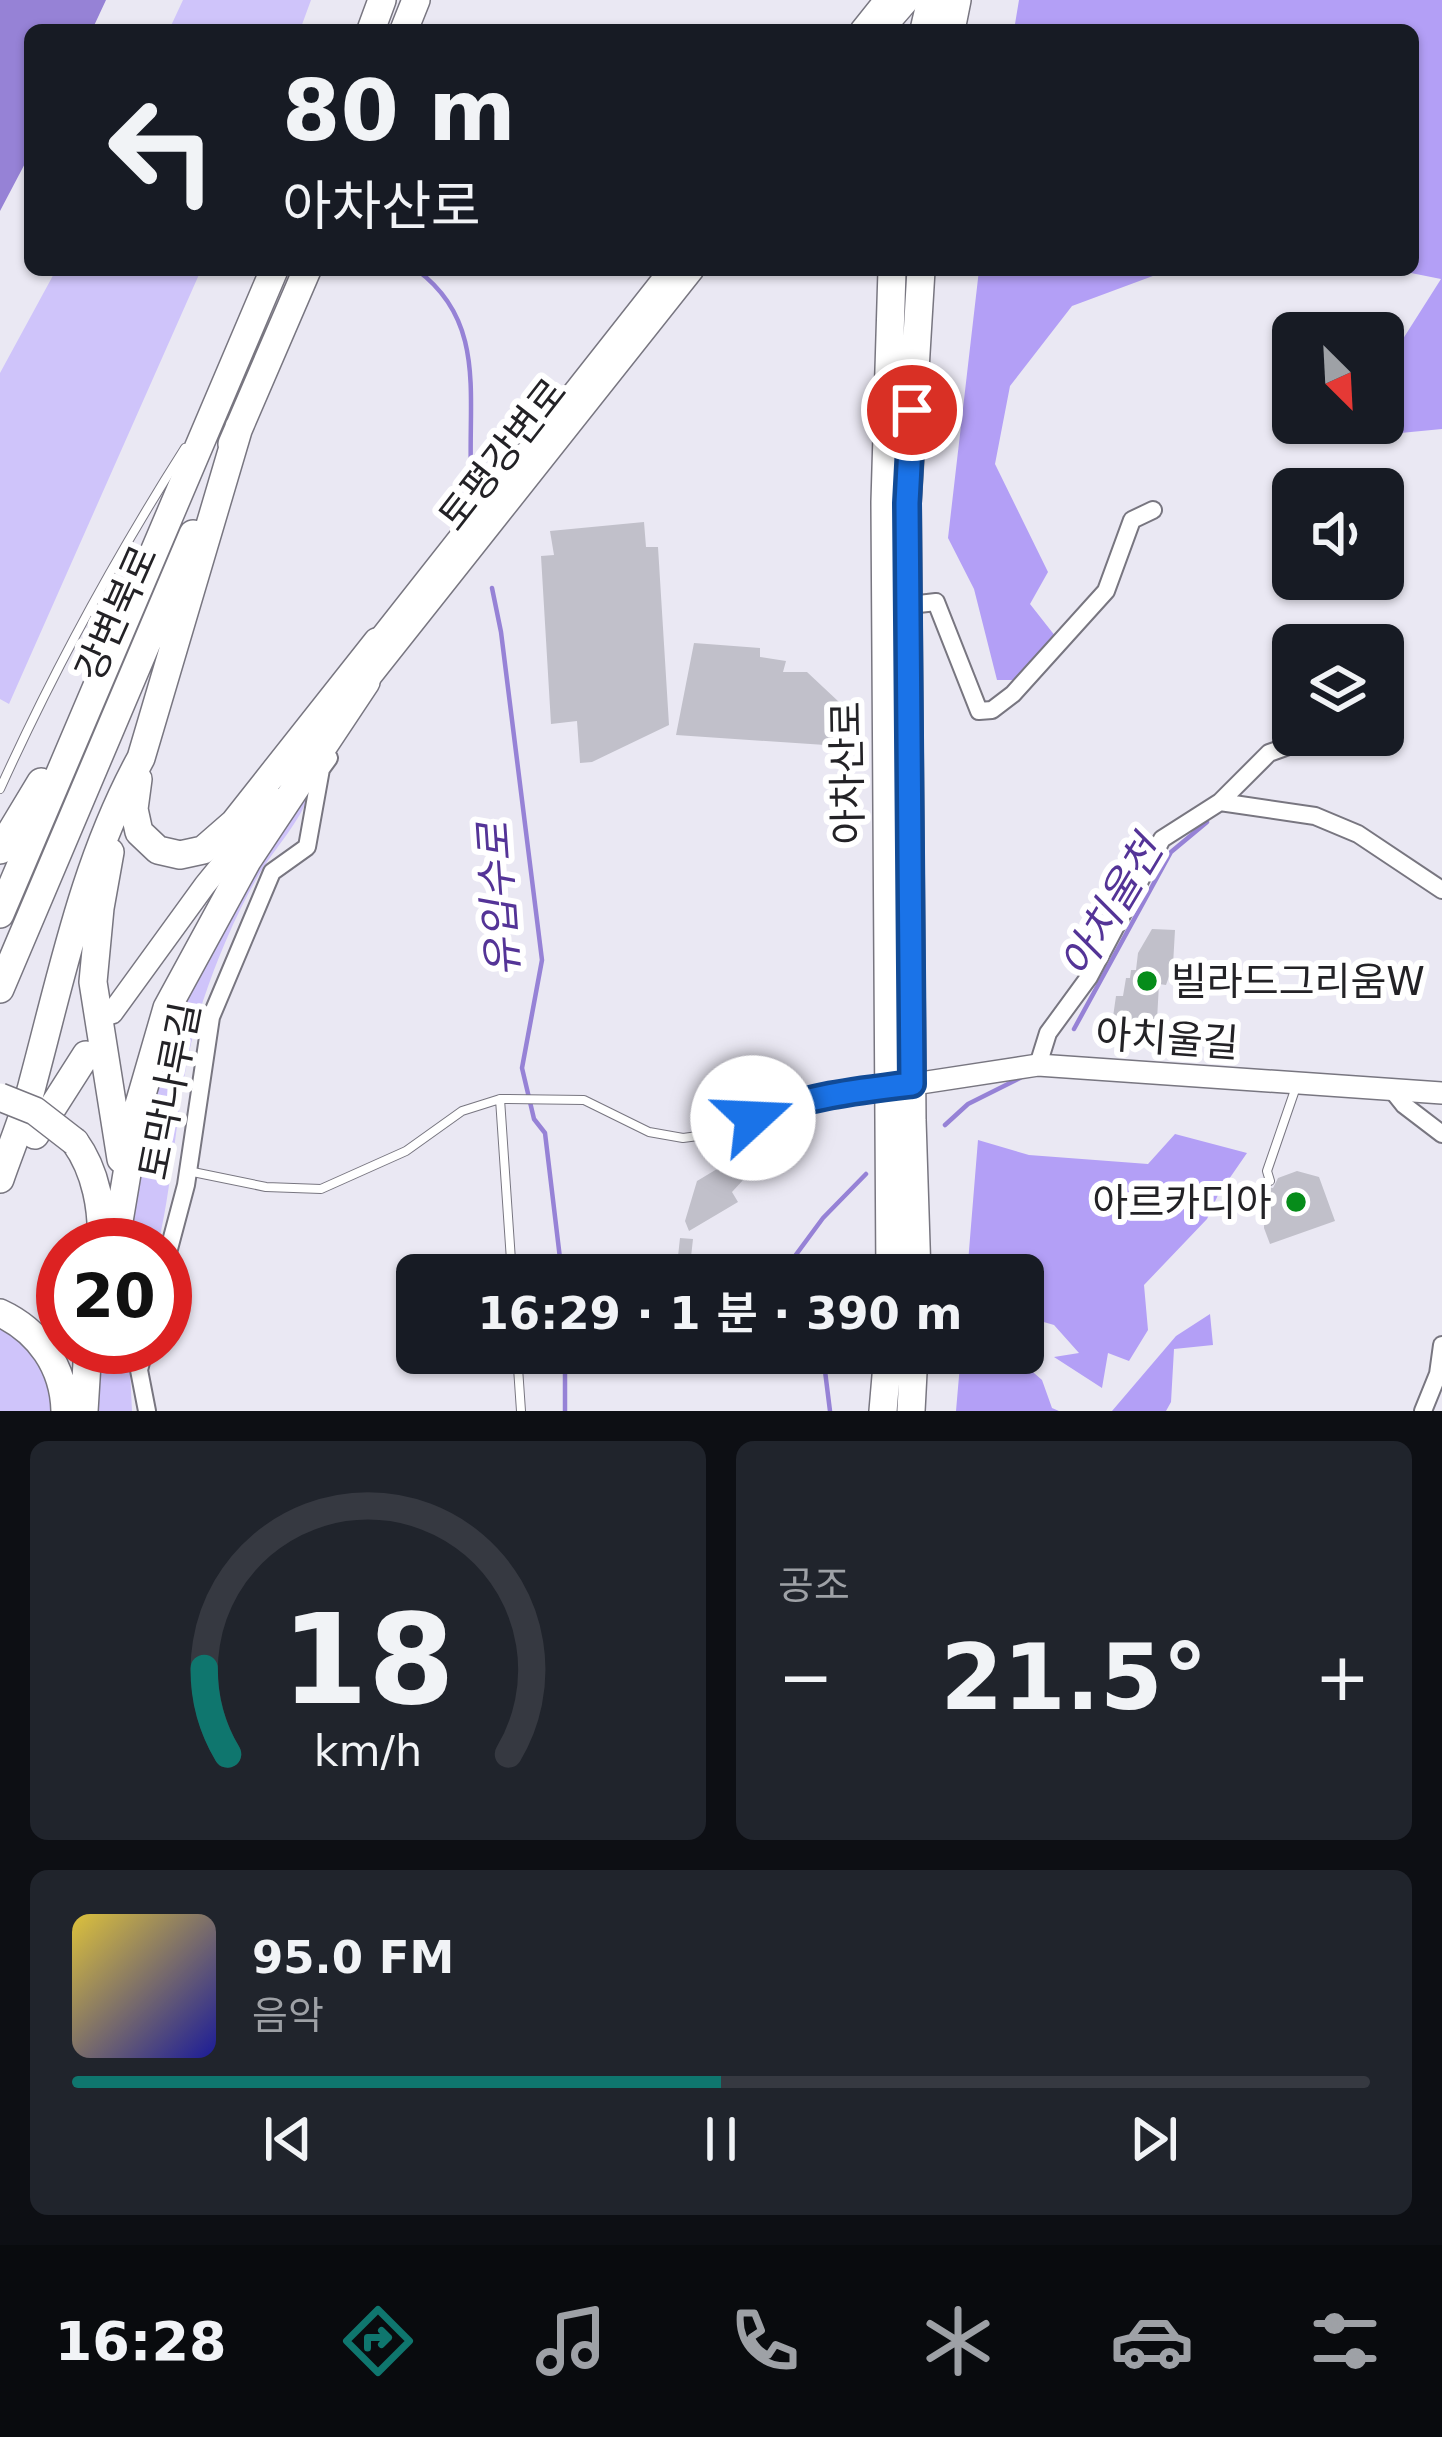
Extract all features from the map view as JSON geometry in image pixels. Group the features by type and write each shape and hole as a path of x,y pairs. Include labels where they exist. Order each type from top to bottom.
{"main road":[{"name":"강변북로","path":"0,914 271,276"},
{"name":"강변북로","path":"0,988 304,276"},
{"name":"아차산로","path":"892,276 884,502 900,1086 915,1254"},
{"name":"아차산로","path":"891,1254 900,1086 910,605 907,503 921,276"},
{"path":"239,428 141,758 134,809 139,832 158,850 180,855 203,850 234,824 377,642"},
{"path":"119,1218 150,1060 167,1008 247,861 366,682"},
{"path":"0,850 98,686"},
{"path":"0,1179 32,1087 83,886 141,758"},
{"path":"120,796 100,908 93,982 124,1180"},
{"path":"0,1189 86,1055"},
{"path":"0,1097 35,1111 75,1142 95,1187 102,1218"},
{"path":"0,1313 30,1330 46,1350 65,1394 65,1411"},
{"path":"84,1411 86,1374"},
{"path":"883,1411 886,1374"},
{"path":"910,1411 913,1374"}],"street":[{"path":"866,24 885,0"},
{"path":"889,24 909,0"},
{"name":"토평강변로","path":"377,642 665,276"},
{"name":"토평강변로","path":"112,1013 205,885 688,276"},
{"path":"910,605 937,602 979,711 992,710 1013,694 1106,591 1132,520 1154,510"},
{"path":"366,682 377,642"},
{"name":"토막나루길","path":"176,1218 212,1017 272,872 307,847 321,769 355,724 366,682"},
{"path":"1038,1065 1048,1033 1089,977 1162,839 1220,802 1272,752"},
{"path":"1220,802 1315,816 1358,834 1442,890"},
{"name":"아치울길","path":"900,1086 1038,1065 1442,1093"},
{"path":"1392,1090 1442,1134"},
{"path":"1423,1411 1438,1374 1442,1345"},
{"path":"140,1374 147,1411"}],"lane":[{"path":"0,789 106,575 224,386"},
{"path":"1270,1180 1267,1171 1298,1083"},
{"path":"188,1171 266,1187 321,1189 406,1151 463,1111 502,1099 576,1100 618,1113 649,1132 683,1138 713,1135 800,1100 900,1086"},
{"path":"502,1099 511,1254"},
{"path":"518,1374 521,1411"}],"shaded area":[{"path":"0,0 106,0 95,24 24,24 24,165 0,211"},
{"path":"183,0 311,0 302,24 172,24"},
{"path":"1019,0 1442,0 1442,429 1404,433 1404,337 1441,279 1419,275 1419,24 1015,24"},
{"path":"53,276 198,276 9,704 0,699 0,373"},
{"path":"978,276 1153,276 1072,306 1010,386 995,464 1048,572 1030,604 1063,646 1025,680 997,680 974,589 948,538"},
{"path":"311,790 242,906 203,1001 187,1061 163,1218 124,1218 150,1072 259,848"},
{"path":"1175,1134 1247,1153 1207,1219 1144,1285 1148,1330 1129,1361 1108,1353 1102,1388 1054,1357 1079,1353 1054,1325 1044,1322 1044,1254 969,1254 978,1140 1029,1155 1148,1164"},
{"path":"1210,1314 1213,1345 1174,1349 1171,1402 1166,1411 1112,1411 1176,1336"},
{"path":"0,1324 34,1349 36,1374 43,1374 57,1411 0,1411"},
{"path":"95,1374 130,1374 132,1411 95,1411"},
{"path":"959,1374 1035,1374 1052,1408 1059,1411 956,1411"}],"building":[{"path":"644,522 646,547 658,547 669,725 592,762 580,763 577,721 551,724 541,556 554,555 550,531"},
{"path":"694,643 760,648 760,657 786,661 783,672 807,672 839,702 840,746 676,735"},
{"name":"빌라드그리움W","path":"1152,929 1175,930 1173,965 1166,985 1159,984 1157,1020 1153,1020 1153,1029 1112,1024 1116,996 1123,996 1126,978 1136,970 1138,953"},
{"path":"737,1157 744,1179 732,1192 738,1202 689,1231 685,1221 697,1181"},
{"name":"아르카디아","path":"1297,1171 1319,1177 1335,1221 1270,1244 1264,1228 1265,1187 1273,1188 1278,1178"},
{"path":"680,1238 693,1239 691,1254 678,1254"}],"waterway":[{"name":"유입수로","path":"424,276 454,312 464,336 471,388 471,472"},
{"name":"유입수로","path":"492,588 542,960 522,1068 534,1119 545,1133 559,1254"},
{"name":"아치울천","path":"1074,1029 1171,852 1207,822"},
{"name":"아치울천","path":"945,1125 968,1104 1020,1078"},
{"name":"아치울천","path":"796,1254 866,1174"},
{"name":"유입수로","path":"565,1374 565,1411"},
{"name":"아치울천","path":"825,1374 830,1411"}],"place":[{"name":"빌라드그리움W","path":"1147,981"},
{"name":"아르카디아","path":"1296,1202"}],"route":[{"path":"753,1118 834,1092 912,1084 907,503 912,410"}]}
